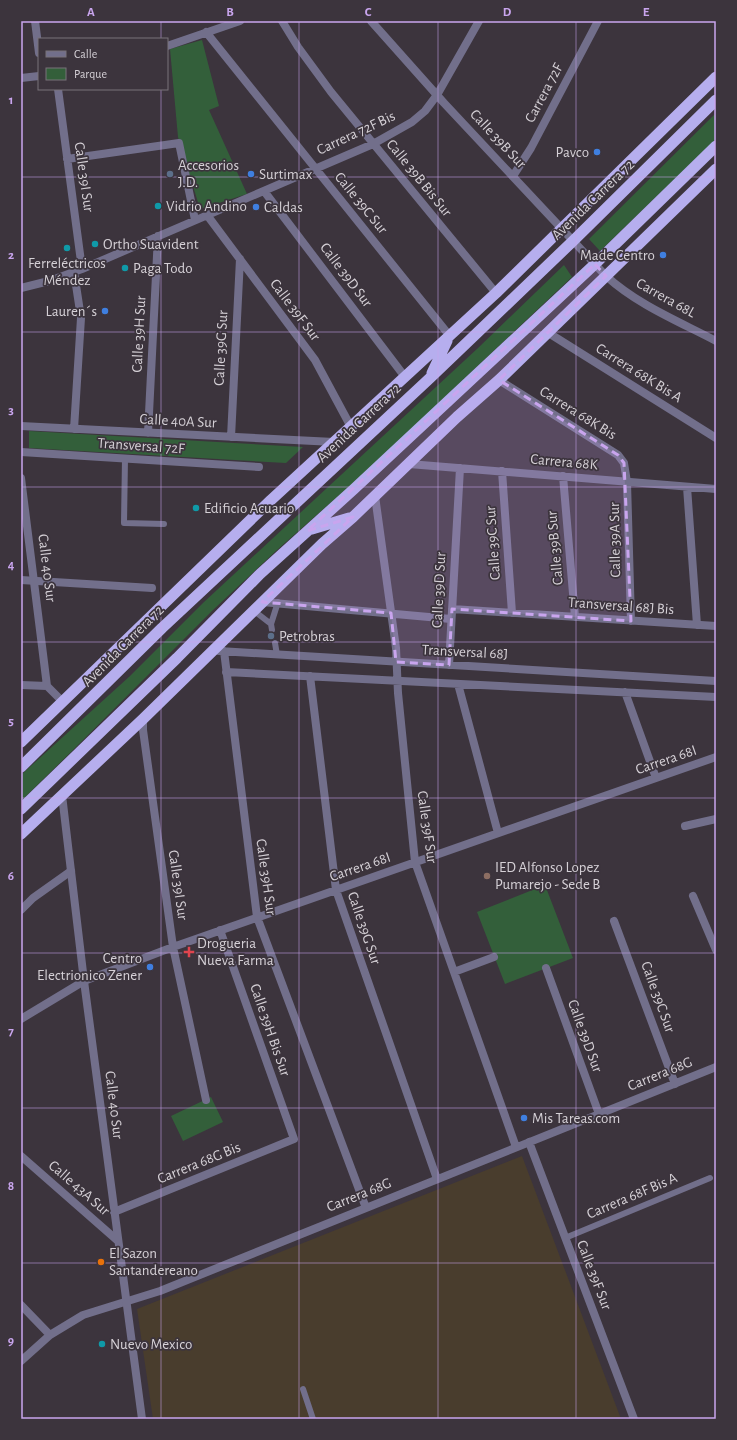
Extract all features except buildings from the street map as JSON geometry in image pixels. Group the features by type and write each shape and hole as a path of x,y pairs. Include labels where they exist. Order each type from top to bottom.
{"highway":[{"name":"Avenida Carrera 72","path":"21,742 266,505 496,293 716,77"},
{"name":"Avenida Carrera 72","path":"21,767 206,586 430,378 573,241 716,100"},
{"path":"21,809 249,585 595,264 716,146"},
{"path":"21,834 143,719 322,544 353,517 499,380 716,169"},
{"path":"430,378 449,335"},
{"path":"307,531 353,517"}],"street":[{"path":"35,21 38,45"},
{"path":"168,46 238,21"},
{"name":"Calle 39B Bis Sur","path":"282,21 317,75 496,293"},
{"name":"Calle 39B Sur","path":"371,21 437,95 606,276"},
{"name":"Carrera 72F Bis","path":"21,288 49,281 78,270 373,144 412,122 426,111 437,95 479,21"},
{"name":"Carrera 72F","path":"513,176 531,148 598,21"},
{"name":"Calle 39C Sur","path":"206,32 449,335"},
{"path":"21,78 38,76"},
{"name":"Calle 39I Sur","path":"58,90 67,159 78,270 81,318 74,429"},
{"path":"67,159 179,144 195,220"},
{"name":"Calle 39D Sur","path":"264,191 405,377"},
{"name":"Calle 39F Sur","path":"207,215 315,360 351,427"},
{"name":"Calle 39H Sur","path":"148,433 158,236"},
{"name":"Calle 39G Sur","path":"231,437 240,259"},
{"name":"Carrera 68L","path":"606,276 640,302 716,341"},
{"name":"Carrera 68K Bis A","path":"547,332 716,438"},
{"name":"Carrera 68K Bis","path":"499,380 618,455 624,463 627,482"},
{"name":"Calle 40A Sur","path":"21,426 334,442"},
{"name":"Transversal 72F","path":"21,452 259,468"},
{"name":"Carrera 68K","path":"409,464 716,489"},
{"name":"Calle 39D Sur","path":"449,665 460,468"},
{"name":"Calle 39C Sur","path":"502,471 512,613"},
{"name":"Calle 39B Sur","path":"563,476 575,617"},
{"name":"Calle 40 Sur","path":"21,478 47,686"},
{"name":"Calle 39A Sur","path":"627,482 631,621"},
{"path":"687,487 697,625"},
{"name":"Calle 39F Sur","path":"375,496 391,613 415,862 516,1147"},
{"path":"21,580 152,588"},
{"path":"262,602 278,602 451,619"},
{"name":"Transversal 68J Bis","path":"452,609 716,626"},
{"name":"Transversal 68J","path":"212,651 716,681"},
{"name":"Calle 39H Sur","path":"224,652 256,918 366,1208"},
{"path":"226,672 716,697"},
{"name":"Calle 39G Sur","path":"310,676 336,890 437,1179"},
{"path":"458,684 498,833"},
{"path":"21,685 47,686 63,702"},
{"path":"625,692 656,778"},
{"name":"Calle 39I Sur","path":"143,719 143,730 173,947 206,1100"},
{"name":"Carrera 68I","path":"21,1019 84,981 173,947 716,757"},
{"name":"Calle 40 Sur","path":"62,795 84,981 142,1419"},
{"path":"685,826 716,819"},
{"path":"21,910 33,898 72,871"},
{"path":"693,896 716,950"},
{"name":"Calle 39C Sur","path":"614,921 675,1084"},
{"name":"Calle 39H Bis Sur","path":"220,930 294,1139"},
{"path":"454,972 494,957"},
{"name":"Calle 39D Sur","path":"546,968 599,1114"},
{"name":"Carrera 68G","path":"21,1361 50,1335 83,1315 160,1291 716,1067"},
{"name":"Carrera 68G Bis","path":"114,1212 294,1139"},
{"name":"Calle 39F Sur","path":"529,1142 634,1419"},
{"name":"Calle 43A Sur","path":"21,1156 118,1242"},
{"path":"21,1305 50,1335"}],"lane":[{"path":"125,458 124,523 164,524"},
{"path":"253,610 272,627 278,602"},
{"path":"275,643 277,655"},
{"name":"Carrera 68F Bis A","path":"565,1238 710,1178"},
{"path":"303,1389 313,1419"}],"highlighted area":[{"path":"595,264 606,276 499,380 618,455 624,463 631,621 452,609 449,665 396,662 391,613 262,602 353,517 307,531"}],"shaded area":[{"path":"522,1156 621,1419 153,1419 137,1309"}],"green space":[{"path":"202,40 219,106 209,110 247,194 200,209 178,137 170,49"},
{"path":"716,113 716,139 600,251 589,239"},
{"path":"564,265 572,277 362,475 277,550 213,610 21,801 21,775 130,676 204,602 478,348"},
{"path":"29,431 303,447 286,463 29,448"},
{"path":"545,885 573,958 505,984 477,912"},
{"path":"211,1097 223,1122 183,1141 171,1116"}],"place":[{"name":"Pavco","path":"597,152"},
{"name":"Accesorios J.D.","path":"170,174"},
{"name":"Surtimax","path":"251,174"},
{"name":"Vidrio Andino","path":"158,206"},
{"name":"Caldas","path":"256,207"},
{"name":"Ortho Suavident","path":"95,244"},
{"name":"Ferreléctricos Méndez","path":"67,248"},
{"name":"Made Centro","path":"663,255"},
{"name":"Paga Todo","path":"125,268"},
{"name":"Lauren´s","path":"105,311"},
{"name":"Edificio Acuario","path":"196,508"},
{"name":"Petrobras","path":"271,636"},
{"name":"IED Alfonso Lopez Pumarejo - Sede B","path":"487,876"},
{"name":"Drogueria Nueva Farma","path":"189,952"},
{"name":"Centro Electrionico Zener","path":"150,967"},
{"name":"Mis Tareas.com","path":"524,1118"},
{"name":"El Sazon Santandereano","path":"101,1262"},
{"name":"Nuevo Mexico","path":"102,1344"}]}
